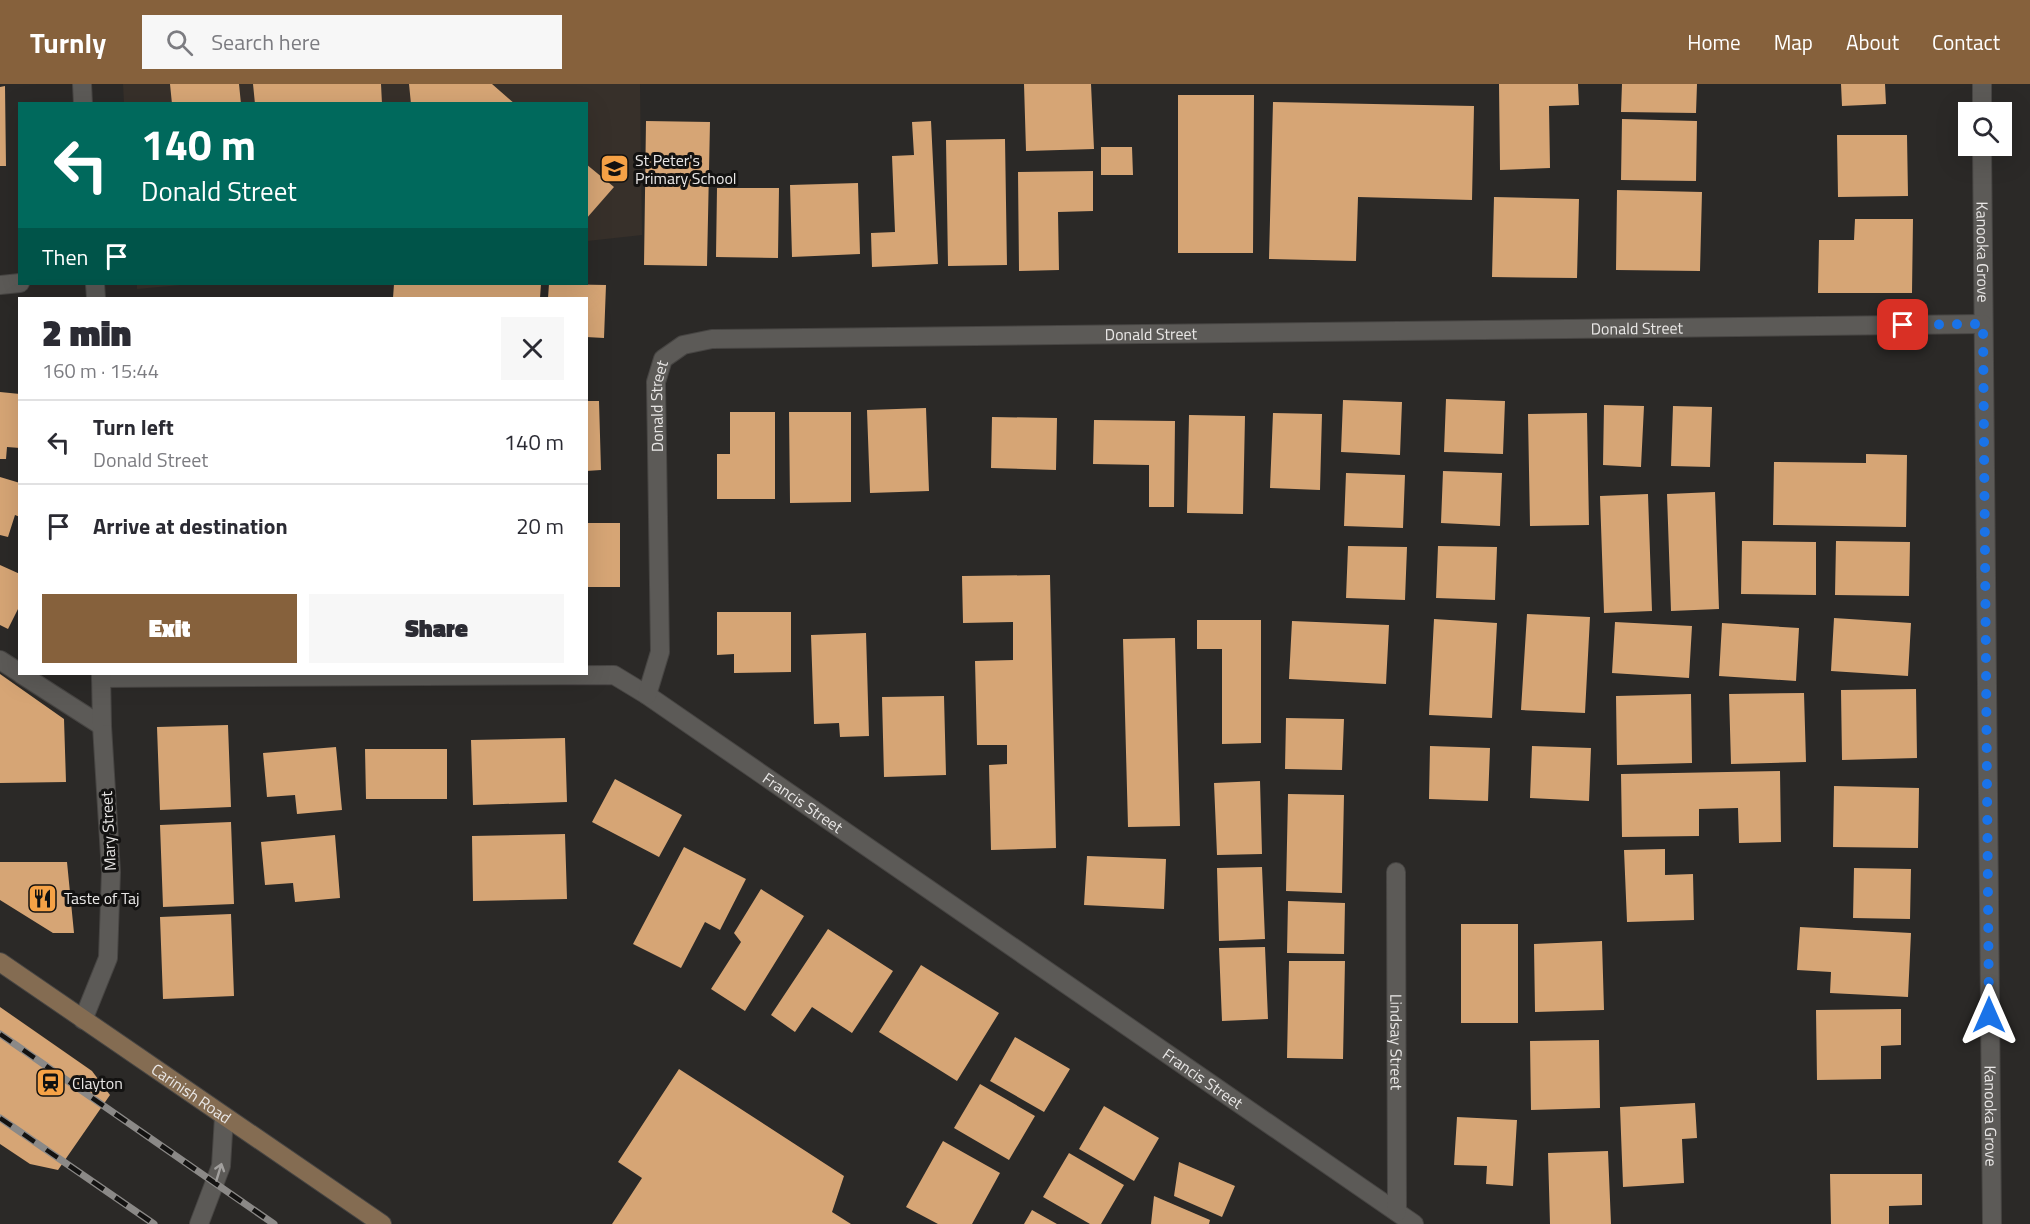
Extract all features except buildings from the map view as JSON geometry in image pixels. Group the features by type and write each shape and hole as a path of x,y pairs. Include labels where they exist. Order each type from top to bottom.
{"street":[{"path":"82,84 83,102"},
{"path":"1982,84 1982,102"},
{"name":"Kanooka Grove","path":"1982,156 1992,1224"},
{"path":"0,285 18,283"},
{"name":"Donald Street","path":"647,696 660,652 656,382 663,359 683,345 712,339 1983,324"},
{"path":"0,660 18,672"},
{"path":"23,675 102,726"},
{"name":"Francis Street","path":"101,676 614,675 1414,1224"},
{"name":"Mary Street","path":"83,1020 108,958 111,872 101,676"},
{"name":"Lindsay Street","path":"1396,872 1397,1212"},
{"name":"Carinish Road","path":"0,962 382,1224"},
{"path":"199,1224 222,1166 224,1117"}],"shaded area":[{"name":"St Peter's Primary School","path":"123,84 640,84 642,235 588,241 588,102 124,102"},
{"path":"137,285 181,285 137,289"}],"railway":[{"path":"0,1034 274,1224"},
{"path":"0,1118 154,1224"}],"place":[{"name":"St Peter's Primary School","path":"614,169"},
{"name":"Taste of Taj","path":"43,898"},
{"name":"Clayton","path":"51,1083"}],"route":[{"path":"1903,325 1983,324 1989,1015"}]}
